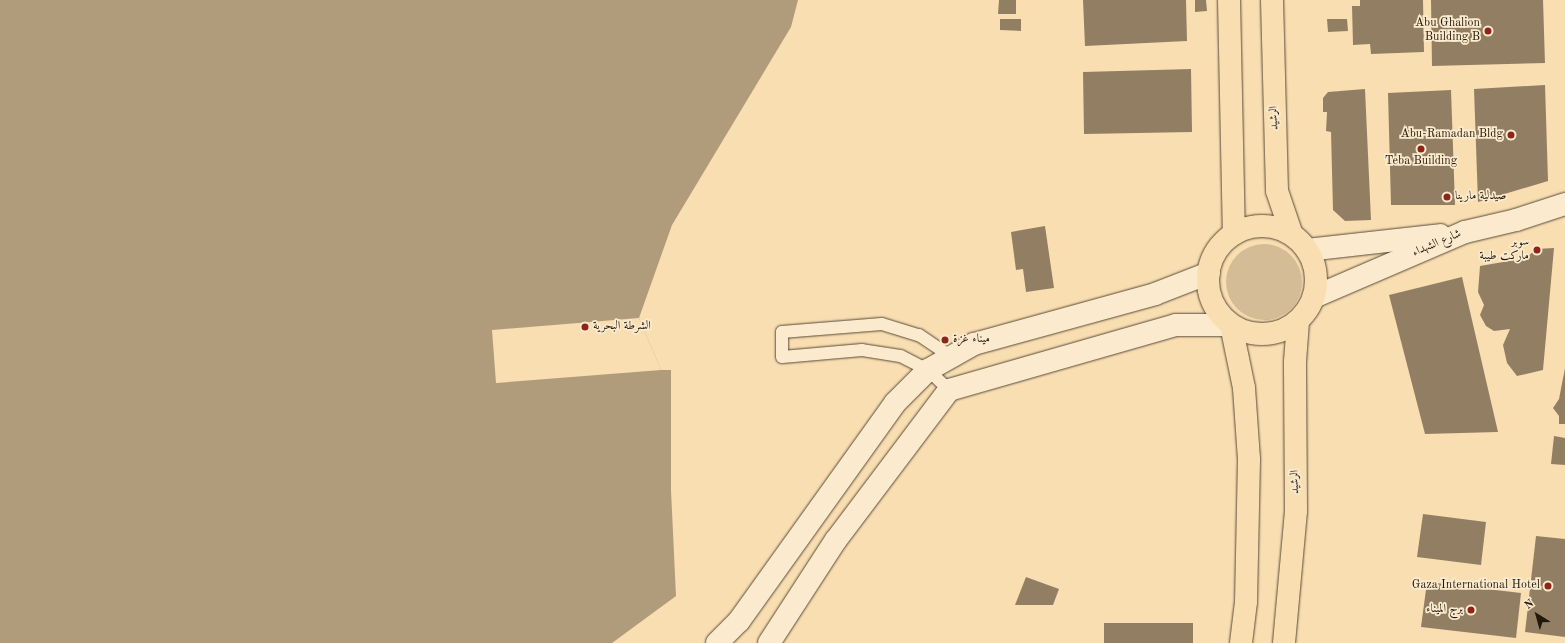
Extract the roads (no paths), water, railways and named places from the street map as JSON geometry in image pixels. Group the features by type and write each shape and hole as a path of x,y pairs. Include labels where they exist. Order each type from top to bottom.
{"main road":[{"path":"1229,0 1234,234"},
{"name":"الرشيد","path":"1272,0 1277,191 1299,242"},
{"path":"1266,226 1299,242 1315,268 1314,297 1298,321 1286,329 1264,334 1243,331 1231,325 1213,303 1209,289 1209,273 1213,258 1222,244 1234,234 1249,228 1266,226"},
{"name":"الرشيد","path":"1284,643 1296,511 1295,362 1298,321"},
{"path":"1231,325 1244,388 1249,460 1246,602 1241,643"}],"street":[{"name":"شارع الشهداء","path":"1314,297 1465,232 1516,220 1565,204"},
{"path":"1299,242 1465,232"},
{"path":"717,643 739,621 895,403 928,370 974,344 1155,294 1209,273"},
{"path":"769,643 836,540 950,390 1176,325 1231,325"}],"lane":[{"path":"950,390 928,370 900,356 862,350 782,357 782,332 882,324 918,335 952,357"}],"place":[{"name":"Abu Ghalion Building B","path":"1488,31"},
{"name":"Abu-Ramadan Bldg","path":"1511,135"},
{"name":"Teba Building","path":"1421,149"},
{"name":"صيدلية مارينا","path":"1447,197"},
{"name":"سوبر ماركت طيبة","path":"1537,250"},
{"name":"الشرطة البحرية","path":"585,327"},
{"name":"ميناء غزة","path":"945,340"},
{"name":"Gaza International Hotel","path":"1548,586"},
{"name":"برج الميناء","path":"1471,610"}]}
